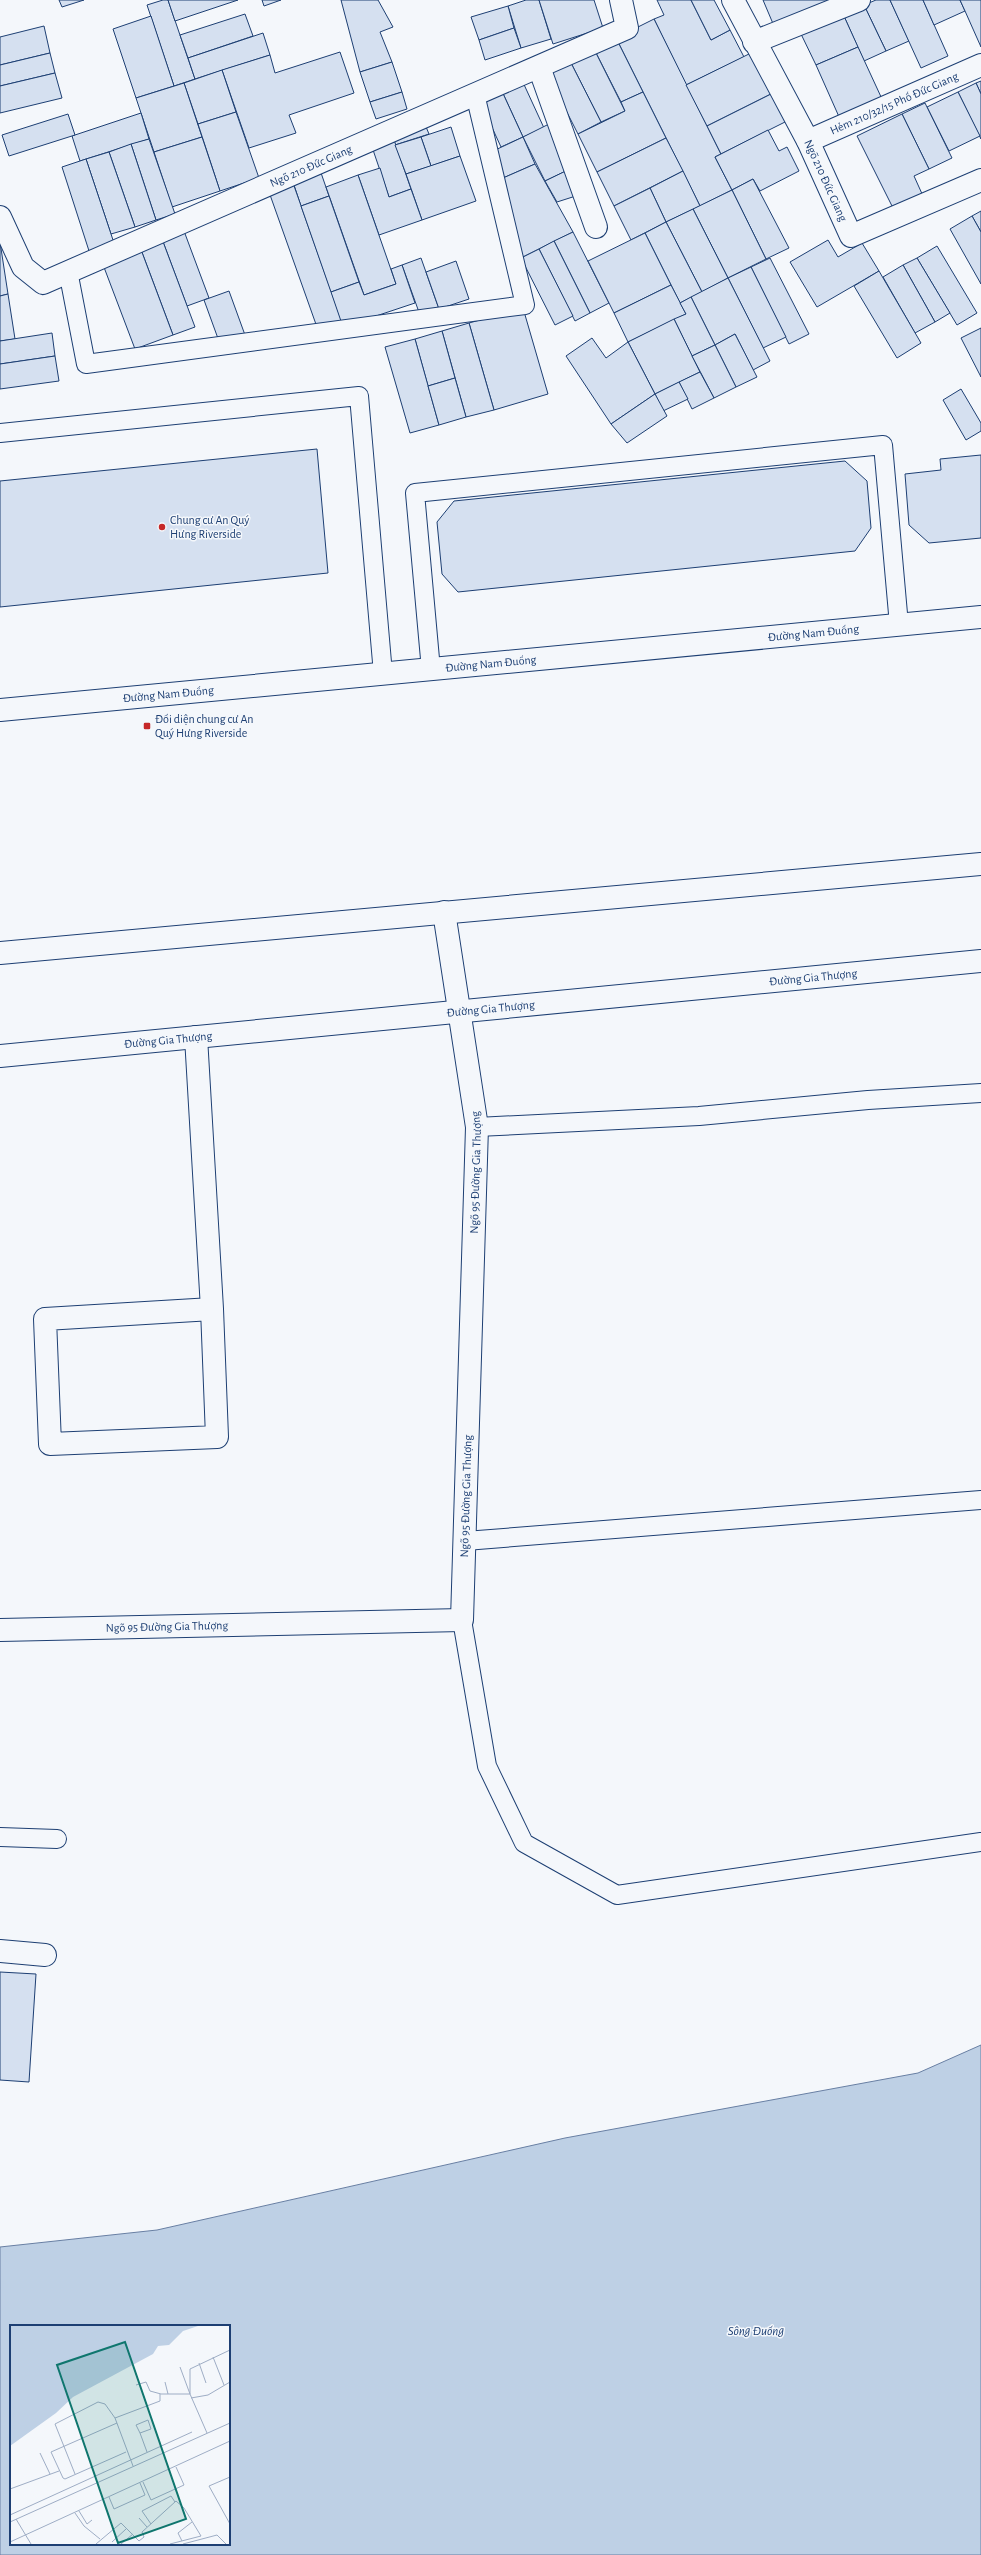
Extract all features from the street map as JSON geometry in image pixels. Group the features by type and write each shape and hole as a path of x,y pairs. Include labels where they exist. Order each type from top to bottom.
{"street":[{"name":"Ngõ 210 Đức Giang","path":"0,217 23,267 43,283 627,28 621,0"},
{"name":"Ngõ 210 Đức Giang","path":"733,0 808,142 851,236 981,180"},
{"path":"754,42 859,0"},
{"name":"Hẻm 210/32/15 Phố Đức Giang","path":"808,142 981,65"},
{"path":"538,67 596,227"},
{"name":"Đường Nam Đuống","path":"0,710 981,617"},
{"path":"0,953 981,864"},
{"name":"Ngõ 95 Đường Gia Thượng","path":"0,1630 462,1620 477,1127 444,912"},
{"name":"Đường Gia Thượng","path":"0,1056 981,961"},
{"path":"196,1037 212,1309 217,1437 50,1444 45,1319 212,1309"},
{"path":"0,1952 46,1955"}],"lane":[{"path":"68,271 86,364 525,305 475,94"},
{"path":"0,433 359,396 383,674"},
{"path":"430,670 415,493 883,445 899,625"},
{"path":"477,1127 699,1116 868,1100 981,1093"},
{"path":"465,1541 981,1500"},
{"path":"462,1620 487,1766 524,1843 617,1895 981,1842"},
{"path":"0,1837 57,1839"}],"water":[{"name":"Sông Đuống","path":"981,2045 981,2555 0,2555 0,2247 157,2230 565,2138 918,2073"}],"building":[{"path":"59,0 84,0 62,7"},
{"path":"168,0 195,79 174,86 147,5"},
{"path":"168,0 238,0 175,21"},
{"path":"262,0 281,0 264,6"},
{"path":"341,0 378,0 393,27 380,32 392,62 360,72"},
{"path":"526,0 539,0 551,39 521,48 508,6"},
{"path":"539,0 594,0 603,28 553,44"},
{"path":"657,0 691,0 711,40 730,30 744,57 686,85 654,19 664,15"},
{"path":"691,0 714,0 730,30 711,40"},
{"path":"763,0 827,0 828,3 774,26"},
{"path":"876,0 890,0 909,41 886,51 864,5"},
{"path":"890,0 923,0 948,56 921,68"},
{"path":"923,0 960,0 965,11 934,25"},
{"path":"960,0 981,0 981,47 965,11"},
{"path":"864,5 886,51 864,61 843,14"},
{"path":"508,6 514,28 479,40 471,17"},
{"path":"245,14 253,36 188,58 180,35"},
{"path":"843,14 858,47 816,65 801,34"},
{"path":"151,16 174,86 136,98 113,29"},
{"path":"654,19 721,154 715,157 732,190 700,206 616,38"},
{"path":"44,26 50,53 0,65 0,37"},
{"path":"514,28 521,48 485,60 479,40"},
{"path":"263,33 270,55 195,79 188,58"},
{"path":"616,38 643,92 621,102 594,49"},
{"path":"858,47 882,99 840,119 816,65"},
{"path":"594,49 625,111 601,122 570,61"},
{"path":"340,52 354,93 289,115 296,133 249,148 222,70 270,55 275,73"},
{"path":"753,52 773,93 707,126 686,85"},
{"path":"50,53 55,73 0,86 0,65"},
{"path":"570,61 601,122 578,134 547,73"},
{"path":"392,62 402,92 370,102 360,72"},
{"path":"222,70 236,112 198,124 184,83"},
{"path":"55,73 62,98 0,113 0,86"},
{"path":"521,78 544,128 523,137 500,87"},
{"path":"981,81 981,94 976,83"},
{"path":"184,83 202,137 154,152 136,98"},
{"path":"976,83 981,94 981,139 958,92"},
{"path":"500,87 523,137 501,147 478,97"},
{"path":"402,92 407,109 376,119 370,102"},
{"path":"643,92 666,138 597,172 578,134 625,111 621,102"},
{"path":"958,92 980,136 949,151 927,107"},
{"path":"773,93 787,121 721,154 707,126"},
{"path":"925,103 952,158 929,169 902,114"},
{"path":"236,112 259,178 220,191 198,124"},
{"path":"141,113 149,139 80,161 72,136"},
{"path":"68,114 75,135 9,156 2,135"},
{"path":"902,114 929,169 914,176 923,196 894,210 857,136"},
{"path":"555,121 572,168 545,181 523,137"},
{"path":"424,122 429,134 395,145 392,134"},
{"path":"451,127 460,156 431,166 421,137"},
{"path":"768,130 779,151 787,147 799,171 760,191 753,179 732,190 715,157"},
{"path":"392,134 411,189 389,197 370,141"},
{"path":"202,137 220,191 172,207 154,152"},
{"path":"421,137 431,166 406,174 395,145"},
{"path":"523,137 535,164 503,178 491,152"},
{"path":"666,138 683,171 614,206 597,172"},
{"path":"149,139 175,214 156,220 131,144"},
{"path":"131,144 156,220 135,227 109,152"},
{"path":"109,152 135,227 111,234 86,159"},
{"path":"460,156 476,201 422,220 406,174"},
{"path":"86,159 115,246 90,254 62,167"},
{"path":"535,164 573,232 521,258 503,178"},
{"path":"319,167 329,196 301,206 291,176"},
{"path":"380,168 389,197 411,189 422,220 379,235 358,175"},
{"path":"572,168 582,194 557,202 545,181"},
{"path":"683,171 700,206 666,222 650,188"},
{"path":"358,175 396,284 364,295 326,187"},
{"path":"753,179 789,248 766,259 732,190"},
{"path":"293,183 342,322 318,330 269,192"},
{"path":"650,188 666,222 631,240 614,206"},
{"path":"732,190 766,259 728,278 693,209"},
{"path":"329,196 359,282 331,292 301,206"},
{"path":"693,209 728,278 702,292 666,222"},
{"path":"981,211 981,232 972,216"},
{"path":"972,216 981,232 981,284 950,229"},
{"path":"666,222 702,292 680,303 645,233"},
{"path":"184,231 209,298 187,306 162,239"},
{"path":"573,232 609,303 590,313 554,241"},
{"path":"645,233 671,285 614,313 588,261"},
{"path":"162,239 195,327 173,335 140,247"},
{"path":"828,240 838,257 862,243 879,271 817,307 790,262"},
{"path":"554,241 590,313 575,321 539,249"},
{"path":"0,242 8,294 0,296"},
{"path":"937,246 977,313 957,325 917,258"},
{"path":"140,247 173,335 135,349 102,262"},
{"path":"539,249 573,316 555,325 521,258"},
{"path":"421,258 439,309 420,315 402,265"},
{"path":"770,258 809,334 789,344 751,267"},
{"path":"917,258 950,313 935,322 903,265"},
{"path":"456,261 469,299 439,309 426,272"},
{"path":"402,265 415,303 343,327 331,292 359,282 364,295 396,284 391,269"},
{"path":"903,265 935,322 915,333 883,277"},
{"path":"751,267 786,337 763,348 728,278"},
{"path":"879,271 921,343 897,358 854,286"},
{"path":"728,278 770,361 753,370 735,334 715,345 691,297"},
{"path":"671,285 686,314 628,342 614,313"},
{"path":"229,291 245,335 220,344 204,300"},
{"path":"8,294 15,339 0,341 0,296"},
{"path":"691,297 715,345 692,356 674,319 686,314 680,303"},
{"path":"523,308 548,394 494,410 469,323"},
{"path":"674,319 700,372 655,394 628,342"},
{"path":"469,323 494,410 466,417 442,331"},
{"path":"981,328 981,377 961,338"},
{"path":"442,331 455,378 428,386 415,339"},
{"path":"52,333 55,356 0,364 0,341"},
{"path":"735,334 757,377 736,387 715,345"},
{"path":"592,338 606,358 628,342 655,394 611,424 566,356"},
{"path":"415,339 439,425 410,433 385,347"},
{"path":"715,345 736,387 714,398 692,356"},
{"path":"55,356 59,381 0,389 0,364"},
{"path":"700,372 714,398 692,409 679,382"},
{"path":"455,378 466,417 439,425 428,386"},
{"path":"679,382 688,399 663,411 655,394"},
{"path":"961,389 981,423 981,431 966,440 943,400"},
{"path":"655,394 667,416 627,443 611,424"},
{"name":"Chung cư An Quý Hưng Riverside","path":"317,449 328,573 0,607 0,481"},
{"path":"981,455 981,538 929,543 909,525 905,474 941,470 940,459"},
{"path":"845,461 867,481 871,528 855,551 458,592 442,574 437,522 454,501"},
{"path":"0,1972 36,1974 29,2082 0,2080"}],"place":[{"name":"Chung cư An Quý Hưng Riverside","path":"162,527"},
{"name":"Đối diện chung cư An Quý Hưng Riverside","path":"147,726"}]}
